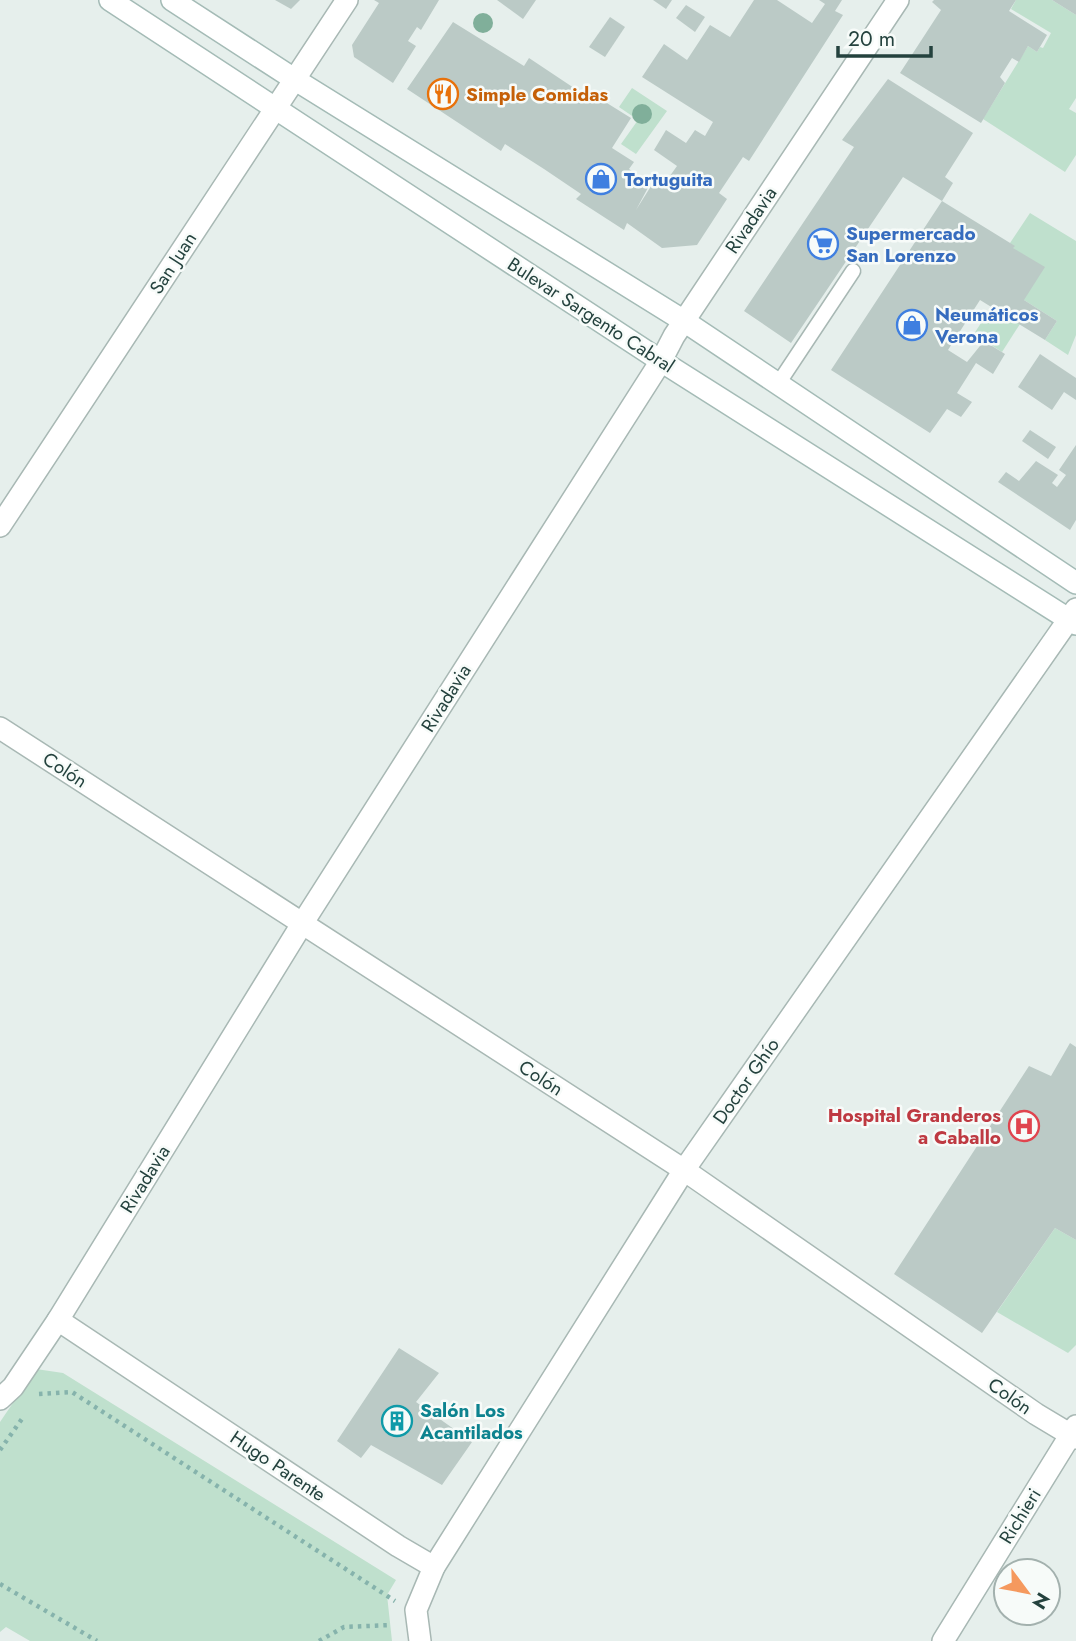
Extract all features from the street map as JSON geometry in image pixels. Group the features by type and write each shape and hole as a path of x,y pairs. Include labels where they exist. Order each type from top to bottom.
{"street":[{"name":"Bulevar Sargento Cabral","path":"110,0 661,361 1074,617"},
{"path":"172,0 294,79 684,321 1076,583"},
{"name":"San Juan","path":"0,526 346,0"},
{"name":"Rivadavia","path":"0,1399 13,1387 58,1320 302,923 661,361 674,336 898,0"},
{"name":"Doctor Ghío","path":"435,1567 684,1170 1074,617"},
{"name":"Colón","path":"0,727 684,1170 1036,1414 1074,1433"},
{"name":"Hugo Parente","path":"58,1320 398,1546 435,1567"},
{"name":"Richieri","path":"943,1641 1074,1433"},
{"path":"420,1641 416,1610 435,1567"}],"lane":[{"path":"778,384 853,271"}],"path":[{"path":"32,1404 40,1393 72,1392 401,1605"},
{"path":"0,1450 24,1416"},
{"path":"0,1584 97,1641"},
{"path":"319,1641 344,1627 390,1625"}],"green space":[{"path":"1016,0 1052,0 1076,15 1076,98 1069,109 1076,113 1076,155 1065,172 983,119 1028,46 1037,52 1040,47 1043,48 1051,33 1011,9"},
{"path":"632,88 667,111 636,154 621,144 638,120 619,107"},
{"path":"1030,213 1076,241 1076,335 1068,355 1045,340 1057,321 1024,300 1010,243"},
{"path":"991,307 1020,324 1002,352 974,334"},
{"path":"1055,1228 1076,1240 1076,1345 1068,1353 997,1312"},
{"path":"36,1369 63,1373 396,1580 387,1595 392,1641 30,1641 6,1627 0,1632 0,1422"}],"building":[{"path":"275,0 300,0 291,9"},
{"path":"374,0 439,0 421,30 417,27 408,41 416,46 393,83 354,57 352,45 379,3"},
{"path":"497,0 536,0 523,19"},
{"path":"653,0 672,0 666,9"},
{"path":"754,0 777,0 812,23 825,4 819,0 842,0 835,11 843,15 749,161 743,157 719,193 727,199 697,245 662,248 627,223 624,230 576,199 581,194 544,169 505,144 501,151 407,89 453,22 524,66 529,58 589,98 594,95 631,118 612,148 634,162 629,169 650,184 636,210 653,183 667,180 677,166 654,150 666,130 686,143 695,130 705,136 713,122 642,77 664,44 687,60 710,25 730,37"},
{"path":"1016,0 1009,11 1047,35 1037,52 1028,46 1019,62 1012,58 1000,77 1005,83 981,123 900,73 941,10 932,2"},
{"path":"1052,0 1076,0 1076,15"},
{"path":"686,5 705,17 695,32 676,18"},
{"path":"610,17 625,27 605,57 589,47"},
{"path":"888,79 973,133 945,177 953,183 942,201 903,177 791,343 744,311 854,147 842,140"},
{"name":"Neumáticos Verona","path":"942,201 1045,267 1024,300 1057,321 1045,340 980,300 948,350 967,362 984,341 1005,354 993,374 976,363 957,393 972,402 961,417 947,409 930,433 831,370"},
{"path":"1040,354 1076,378 1076,400 1064,392 1052,410 1018,387"},
{"path":"1030,430 1056,447 1048,459 1022,441"},
{"path":"1076,445 1076,520 1070,530 998,482 1006,472 1019,481 1036,461 1058,475 1052,483 1057,487 1066,475 1059,470"},
{"name":"Hospital Granderos a Caballo","path":"1070,1043 1076,1047 1076,1240 1055,1228 982,1333 894,1274 1029,1066 1051,1076"},
{"name":"Salón Los Acantilados","path":"399,1348 439,1373 416,1402 472,1442 442,1485 371,1445 361,1458 337,1441"}],"place":[{"name":"Simple Comidas","path":"443,94"},
{"name":"Tortuguita","path":"601,179"},
{"name":"Supermercado San Lorenzo","path":"823,244"},
{"name":"Neumáticos Verona","path":"912,325"},
{"name":"Hospital Granderos a Caballo","path":"1024,1126"},
{"name":"Salón Los Acantilados","path":"397,1421"}]}
